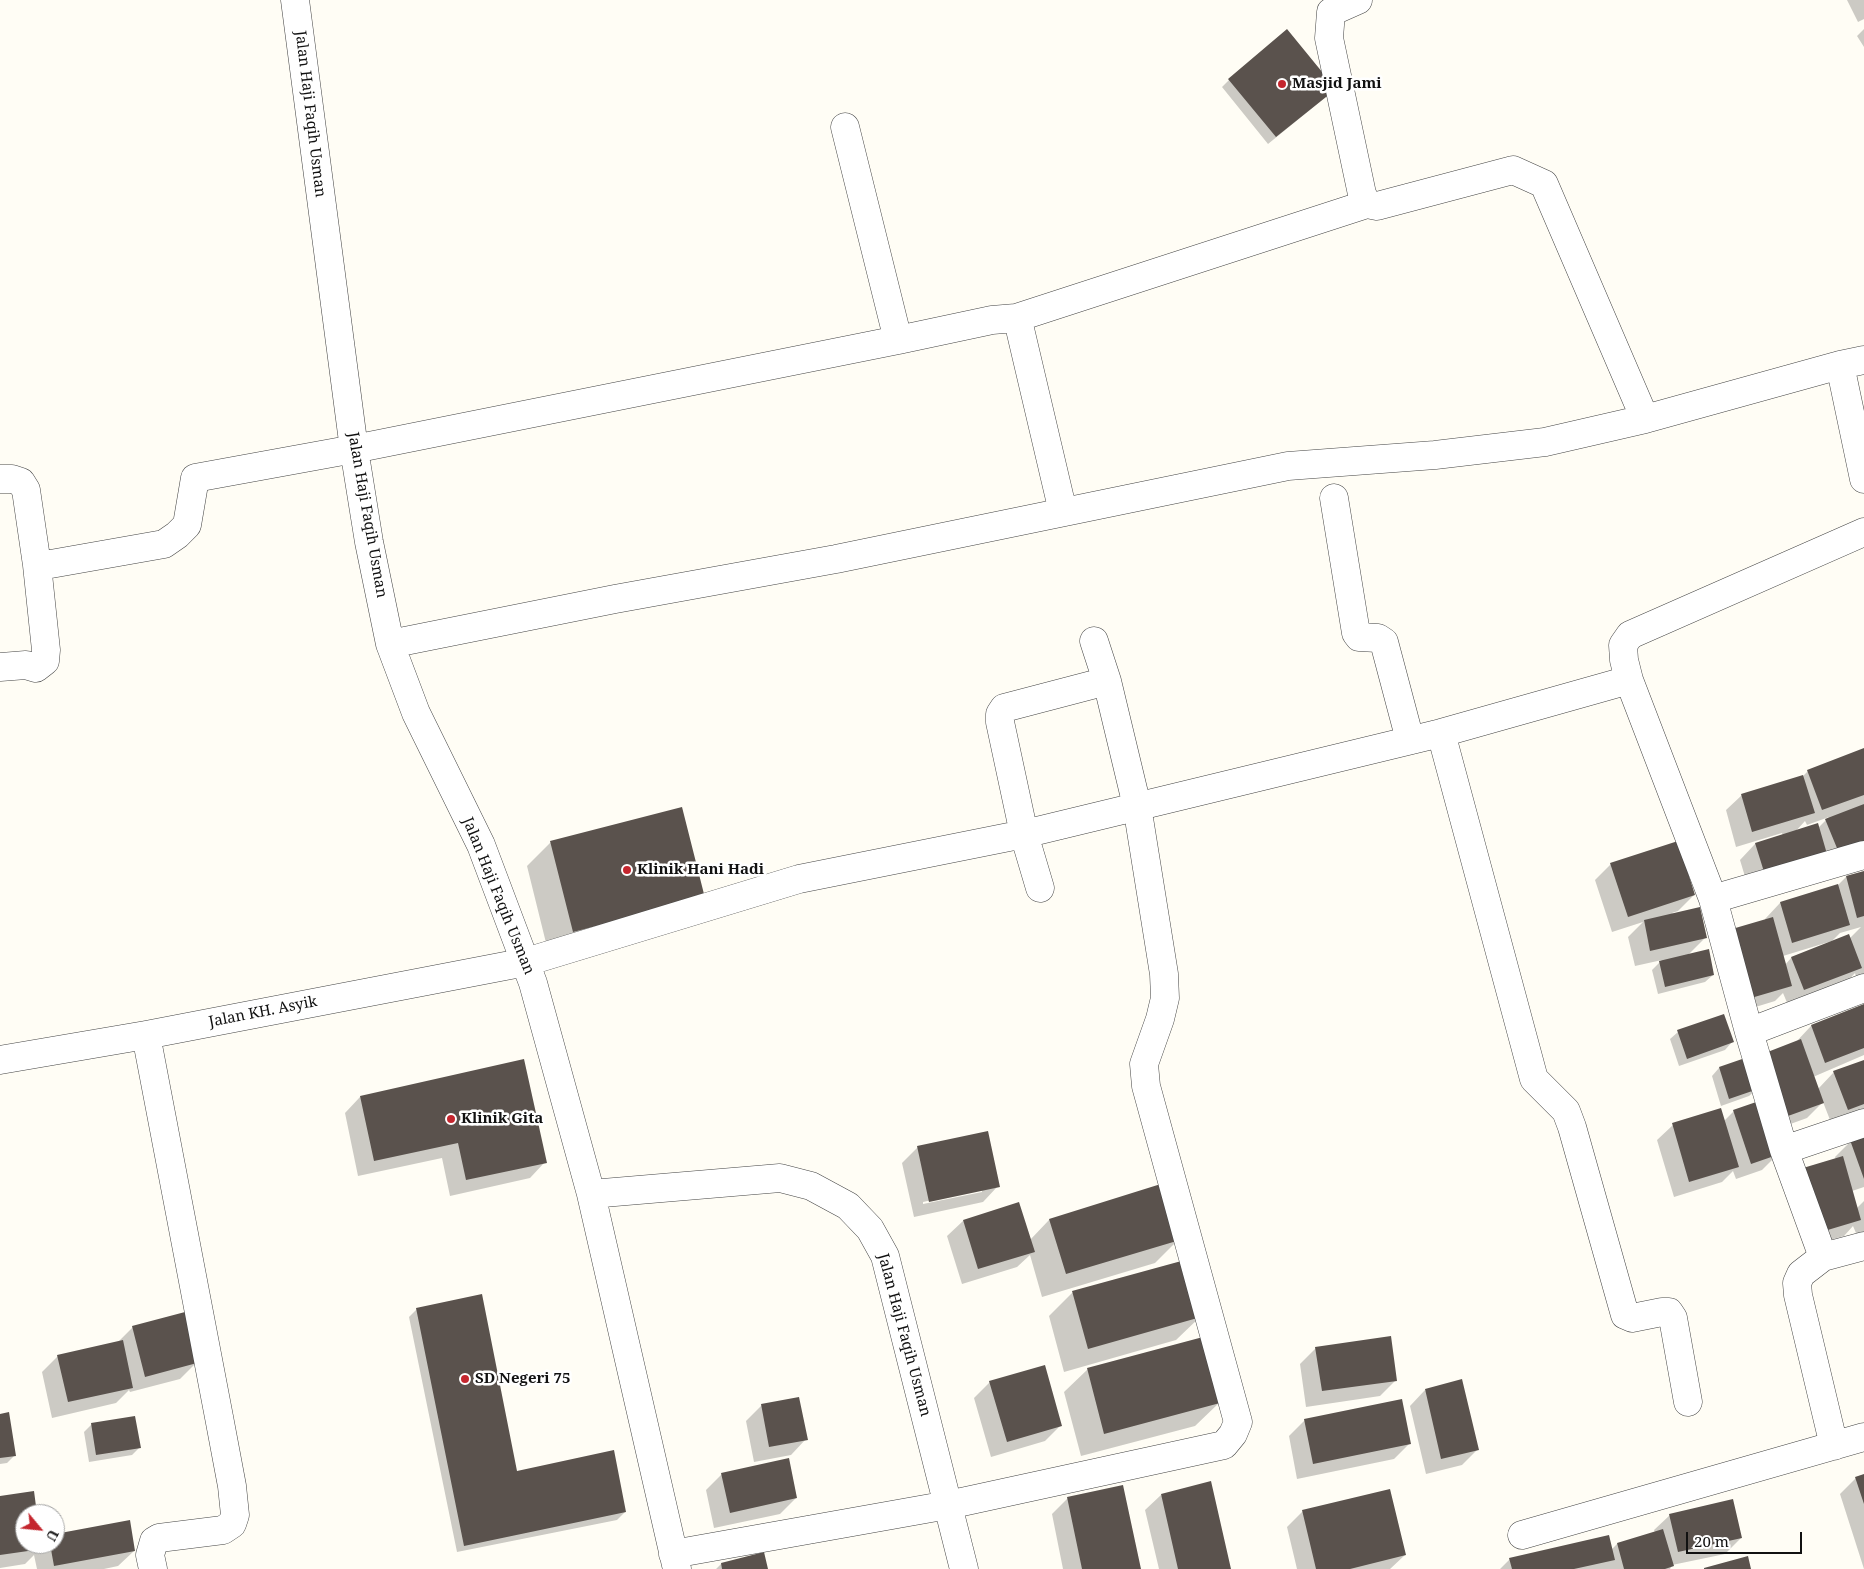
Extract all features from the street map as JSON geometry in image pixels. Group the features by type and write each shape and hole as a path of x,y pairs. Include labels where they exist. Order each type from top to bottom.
{"street":[{"name":"Jalan Haji Faqih Usman","path":"295,0 354,449 369,542 392,649 416,713 481,845 534,983 591,1194 780,1178 811,1186 848,1206 870,1229 885,1256 964,1569"},
{"path":"1358,0 1329,6 1329,38 1362,194 1366,204"},
{"path":"846,127 898,340"},
{"path":"38,566 164,544 177,535 187,524 195,478 354,449 998,319 1016,318 1366,204 1376,206 1512,170 1544,184 1644,419"},
{"path":"1016,318 1062,512"},
{"path":"392,649 615,599 836,559 1288,466 1435,455 1545,442 1644,419 1849,366 1848,400 1864,479"},
{"path":"0,479 12,479 21,482 26,490 38,566 46,650 45,661 36,668 26,665 0,666"},
{"path":"1334,498 1356,633 1359,637 1381,639 1384,642 1410,740"},
{"path":"1822,1257 1784,1150 1749,1032 1713,899 1629,680 1624,660 1623,645 1630,635 1864,532"},
{"path":"591,1194 675,1562 1224,1445 1233,1434 1238,1422 1146,1086 1144,1064 1160,1020 1164,998 1164,974 1137,806 1107,681 1094,641"},
{"name":"Jalan KH. Asyik","path":"0,1060 146,1035 526,962 799,879 1024,834 1410,740 1629,680"},
{"path":"1040,888 1024,834 1000,722 1000,714 1004,708 1107,681"},
{"path":"1441,732 1534,1079 1566,1112 1572,1127 1625,1315 1632,1318 1669,1312 1673,1318 1688,1402"},
{"path":"1713,899 1864,855"},
{"path":"1749,1032 1864,988"},
{"path":"146,1035 232,1486 235,1515 232,1524 223,1530 159,1538 152,1546 150,1554 153,1569"},
{"path":"1784,1150 1864,1122"},
{"path":"1834,1446 1798,1296 1797,1283 1801,1274 1822,1257 1864,1246"},
{"path":"1522,1535 1864,1437"}],"building":[{"name":"Masjid Jami","path":"1287,29 1336,89 1276,137 1228,79"},
{"path":"1864,748 1864,795 1822,810 1807,770"},
{"path":"1803,775 1815,813 1752,832 1741,794"},
{"path":"1864,804 1864,844 1839,853 1825,819"},
{"name":"Klinik Hani Hadi","path":"682,807 705,898 573,932 550,841"},
{"path":"1818,823 1827,854 1765,875 1755,843"},
{"path":"1678,841 1695,895 1628,917 1610,863"},
{"path":"1864,871 1864,916 1857,918 1846,876"},
{"path":"1838,884 1850,925 1792,943 1780,902"},
{"path":"1700,907 1707,938 1650,951 1644,920"},
{"path":"1773,917 1792,986 1751,998 1732,929"},
{"path":"1849,934 1862,968 1804,990 1791,957"},
{"path":"1709,949 1714,975 1665,987 1659,961"},
{"path":"1864,1004 1864,1048 1825,1063 1811,1025"},
{"path":"1724,1014 1734,1042 1687,1059 1677,1030"},
{"path":"1801,1039 1824,1103 1788,1116 1765,1053"},
{"path":"1748,1057 1758,1089 1729,1099 1719,1067"},
{"name":"Klinik Gita","path":"524,1059 547,1163 466,1180 458,1143 374,1161 360,1096"},
{"path":"1864,1060 1864,1104 1848,1110 1833,1071"},
{"path":"1762,1100 1780,1154 1751,1164 1733,1110"},
{"path":"1721,1108 1739,1167 1689,1182 1672,1123"},
{"path":"988,1131 1000,1187 929,1202 917,1146"},
{"path":"1864,1135 1864,1179 1850,1140"},
{"path":"1843,1156 1861,1220 1821,1232 1803,1168"},
{"path":"1164,1183 1180,1240 1066,1274 1049,1219"},
{"path":"1019,1202 1035,1252 978,1269 963,1220"},
{"path":"1185,1260 1201,1317 1088,1349 1072,1291"},
{"name":"SD Negeri 75","path":"482,1294 517,1471 614,1450 626,1512 464,1546 416,1308"},
{"path":"185,1312 197,1363 145,1377 132,1326"},
{"path":"1391,1336 1397,1381 1322,1391 1315,1347"},
{"path":"1203,1337 1220,1403 1104,1434 1087,1368"},
{"path":"123,1340 133,1388 68,1402 57,1355"},
{"path":"1045,1365 1062,1426 1007,1442 989,1381"},
{"path":"1462,1379 1479,1450 1441,1459 1425,1389"},
{"path":"799,1397 808,1440 769,1447 761,1404"},
{"path":"1402,1399 1411,1444 1313,1464 1304,1419"},
{"path":"9,1412 16,1456 0,1458 0,1414"},
{"path":"135,1416 141,1448 96,1455 91,1423"},
{"path":"789,1458 797,1498 730,1513 721,1473"},
{"path":"1864,1474 1864,1504 1855,1477"},
{"path":"1211,1481 1231,1569 1178,1569 1161,1494"},
{"path":"1123,1485 1141,1569 1082,1569 1067,1497"},
{"path":"1390,1489 1406,1555 1350,1569 1316,1569 1302,1510"},
{"path":"34,1491 36,1504 15,1504 15,1553 0,1555 0,1496"},
{"path":"1733,1499 1742,1538 1678,1552 1669,1514"},
{"path":"130,1520 135,1551 54,1566 52,1554 65,1554 65,1532"},
{"path":"1663,1529 1674,1566 1665,1569 1624,1569 1617,1543"},
{"path":"1609,1535 1615,1560 1574,1569 1512,1569 1509,1558"},
{"path":"764,1552 768,1569 722,1569 721,1563"},
{"path":"1748,1556 1751,1569 1704,1569 1704,1568"}],"place":[{"name":"Masjid Jami","path":"1282,84"},
{"name":"Klinik Hani Hadi","path":"627,870"},
{"name":"Klinik Gita","path":"451,1119"},
{"name":"SD Negeri 75","path":"465,1379"}]}
